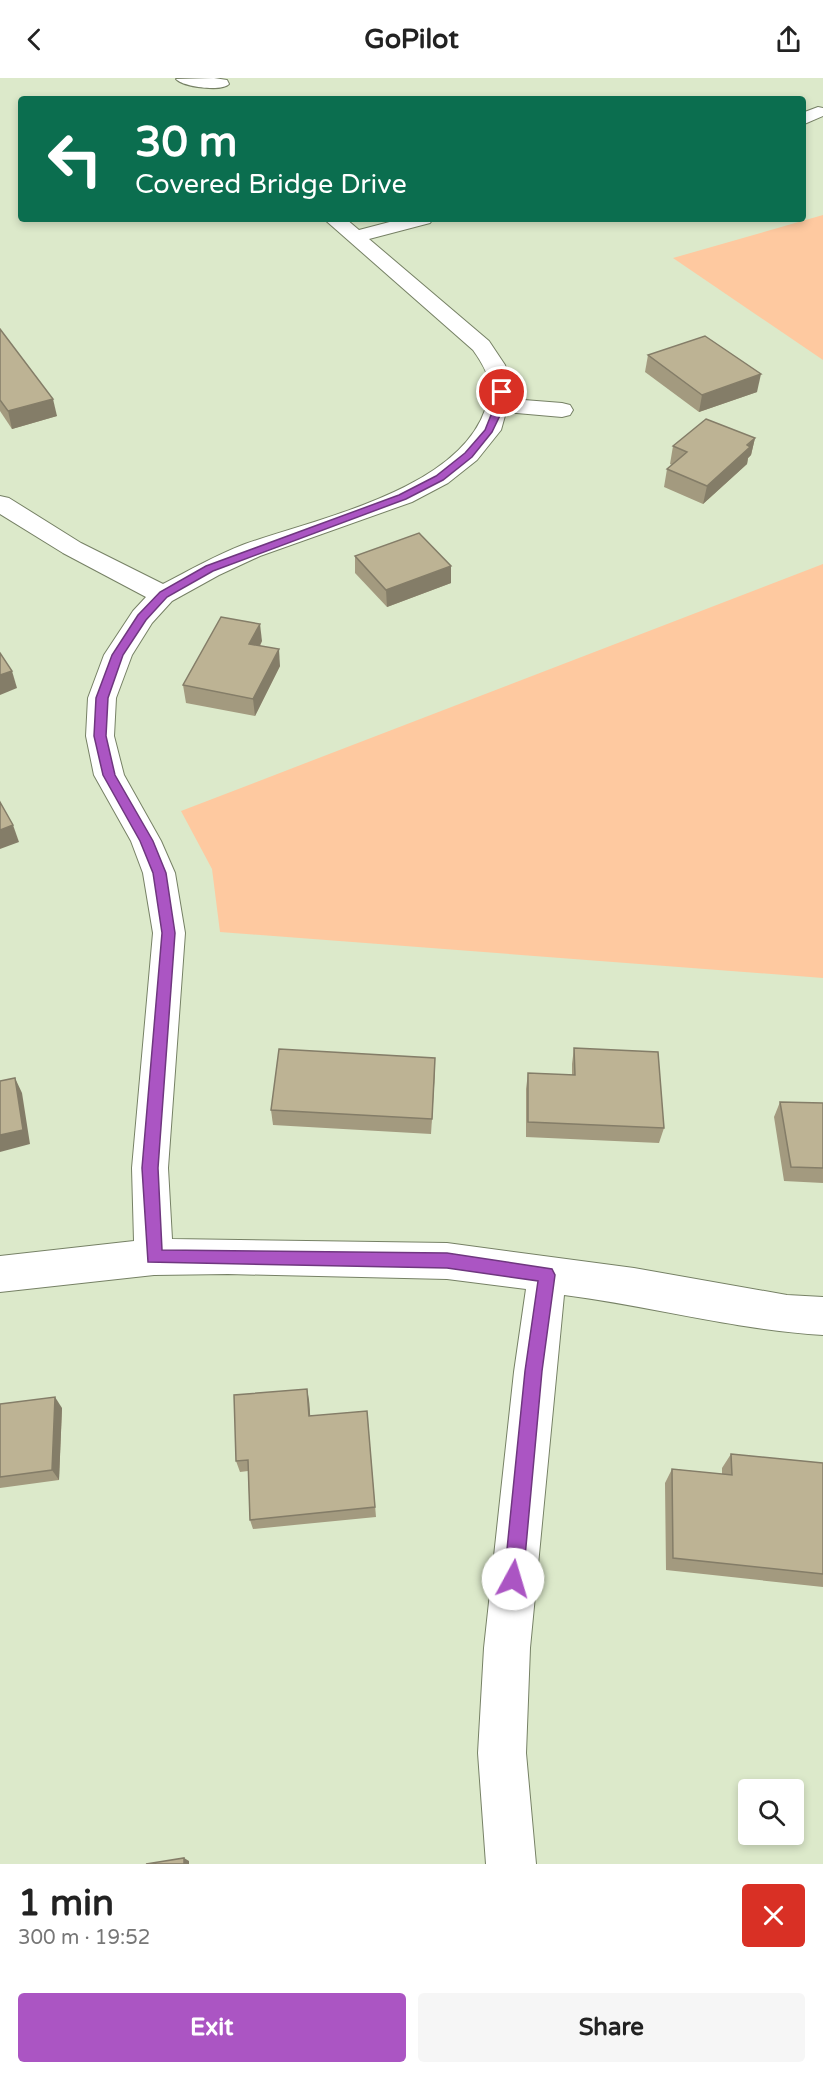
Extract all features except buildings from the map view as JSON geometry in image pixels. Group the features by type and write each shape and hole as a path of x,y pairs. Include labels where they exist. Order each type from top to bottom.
{"street":[{"path":"184,79 220,87"},
{"path":"154,1257 150,1168 169,933 159,873 146,841 109,775 100,736 102,698 118,655 142,617 163,595 210,569 403,497 440,478 476,447 489,430 500,405 502,392 494,365 481,346 338,222"},
{"path":"355,237 412,222"},
{"path":"500,405 562,410"},
{"path":"0,503 72,548 163,595"},
{"path":"0,1274 154,1257 447,1261 634,1286 787,1314 823,1316"},
{"path":"511,1864 502,1753 507,1648 534,1371 547,1275"}],"shaded area":[{"path":"823,215 823,360 673,258 799,222 806,222 806,220"},
{"path":"823,564 823,978 220,932 212,869 181,811"}],"route":[{"path":"502,392 500,405 489,430 469,455 440,478 403,497 251,551 210,569 163,595 142,617 118,655 102,698 100,736 109,775 146,841 159,873 169,933 150,1168 154,1257 228,1256 447,1261 547,1275 534,1371 513,1579"}]}
